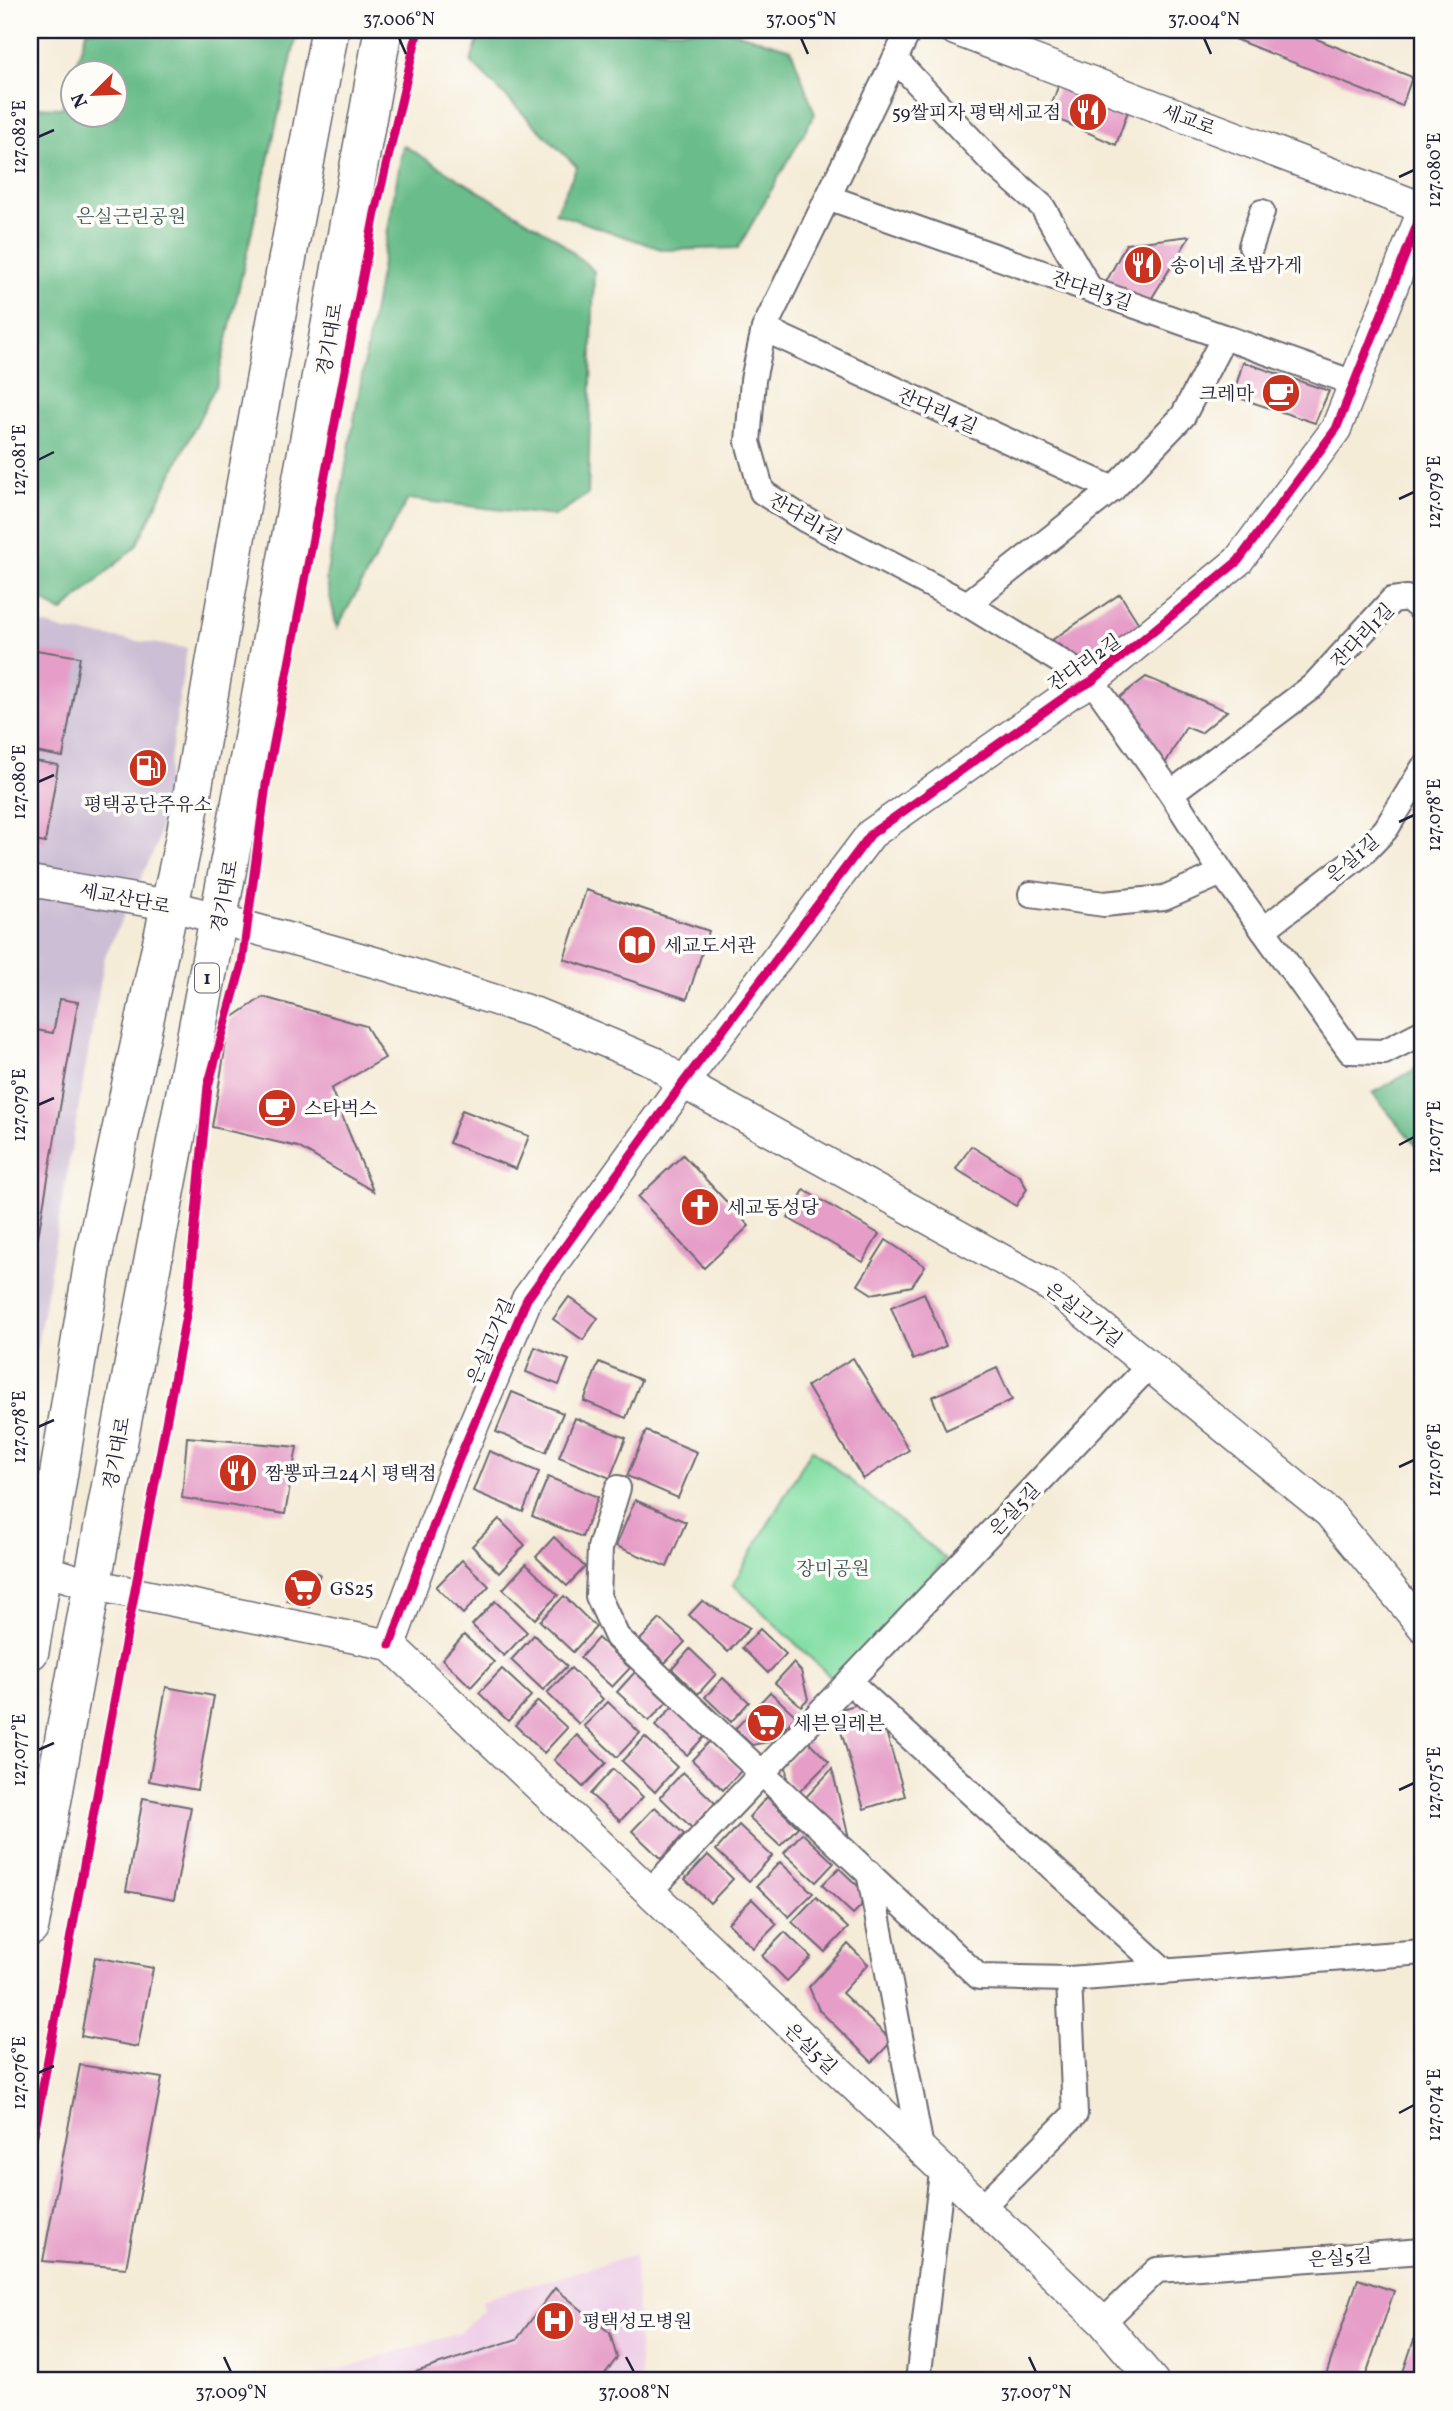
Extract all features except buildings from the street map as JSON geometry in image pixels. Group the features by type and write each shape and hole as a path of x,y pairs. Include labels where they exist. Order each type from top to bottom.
{"main road":[{"path":"30,1651 37,1568 95,1249 186,830 245,486 330,30"},
{"name":"경기대로","path":"30,1927 90,1584 220,919 383,30"}],"street":[{"name":"잔다리1길","path":"909,30 830,198 764,329 753,380 748,442 762,492 804,519 967,604 1093,681 1171,793 1222,873"},
{"name":"세교로","path":"955,30 1423,209"},
{"path":"895,59 993,163 1042,206 1090,289"},
{"name":"잔다리3길","path":"830,198 1354,383"},
{"name":"잔다리2길","path":"683,1083 871,834 1069,694 1093,681 1238,561 1336,429 1423,209"},
{"path":"1251,246 1262,212"},
{"name":"잔다리4길","path":"764,329 1112,489"},
{"path":"967,604 1112,489 1183,416 1224,337"},
{"name":"잔다리1길","path":"1171,793 1313,686 1392,600 1408,598 1423,611"},
{"name":"은실1길","path":"1263,930 1363,853 1386,829 1423,768"},
{"path":"1031,894 1104,904 1164,898 1222,873 1350,1051 1384,1052 1423,1032"},
{"name":"세교산단로","path":"30,881 169,905 220,919"},
{"name":"은실고가길","path":"220,919 388,966 536,1013 653,1062 683,1083 1055,1289 1329,1513 1423,1627"},
{"name":"은실고가길","path":"390,1645 453,1473 527,1298 683,1083"},
{"name":"은실5길","path":"1149,1366 649,1892 980,2209 1103,2322 1157,2270 1423,2251"},
{"path":"618,1488 600,1548 598,1596 617,1637 979,1976 1069,1979 1423,1952"},
{"path":"37,1568 90,1584 390,1645 649,1892"},
{"path":"850,1682 1165,1972"},
{"path":"869,1872 932,2163 918,2381"},
{"path":"980,2209 1075,2114 1069,1979"},
{"path":"1103,2322 1153,2381"}],"shaded area":[{"path":"30,620 66,631 187,648 157,844 105,956 30,1387"},
{"name":"평택성모병원","path":"635,2254 641,2381 301,2381 459,2333 483,2310 482,2300"}],"green space":[{"name":"은실근린공원","path":"87,30 298,30 217,383 136,546 62,612 30,593 30,107 60,108 60,130 130,130 130,60 77,60"},
{"path":"481,30 728,30 791,49 815,114 738,248 664,250 555,213 577,167 471,62"},
{"path":"403,145 556,238 594,271 588,494 555,516 408,499 337,628 326,578"},
{"path":"1423,1065 1423,1154 1372,1093"},
{"name":"장미공원","path":"812,1449 946,1559 836,1682 733,1584"}],"cycle path":[{"path":"30,2156 187,1310 208,1086 242,964 266,785 375,213 418,30"},
{"path":"390,1645 453,1473 527,1299 683,1083 871,834 1069,694 1092,681 1238,561 1336,429 1423,210"}],"place":[{"name":"59쌀피자 평택세교점","path":"1088,112"},
{"name":"송이네 초밥가게","path":"1143,265"},
{"name":"크레마","path":"1281,393"},
{"name":"평택공단주유소","path":"148,768"},
{"name":"세교도서관","path":"637,945"},
{"name":"스타벅스","path":"277,1108"},
{"name":"세교동성당","path":"700,1207"},
{"name":"짬뽕파크24시 평택점","path":"238,1473"},
{"name":"GS25","path":"303,1588"},
{"name":"세븐일레븐","path":"766,1723"},
{"name":"평택성모병원","path":"555,2321"}]}
